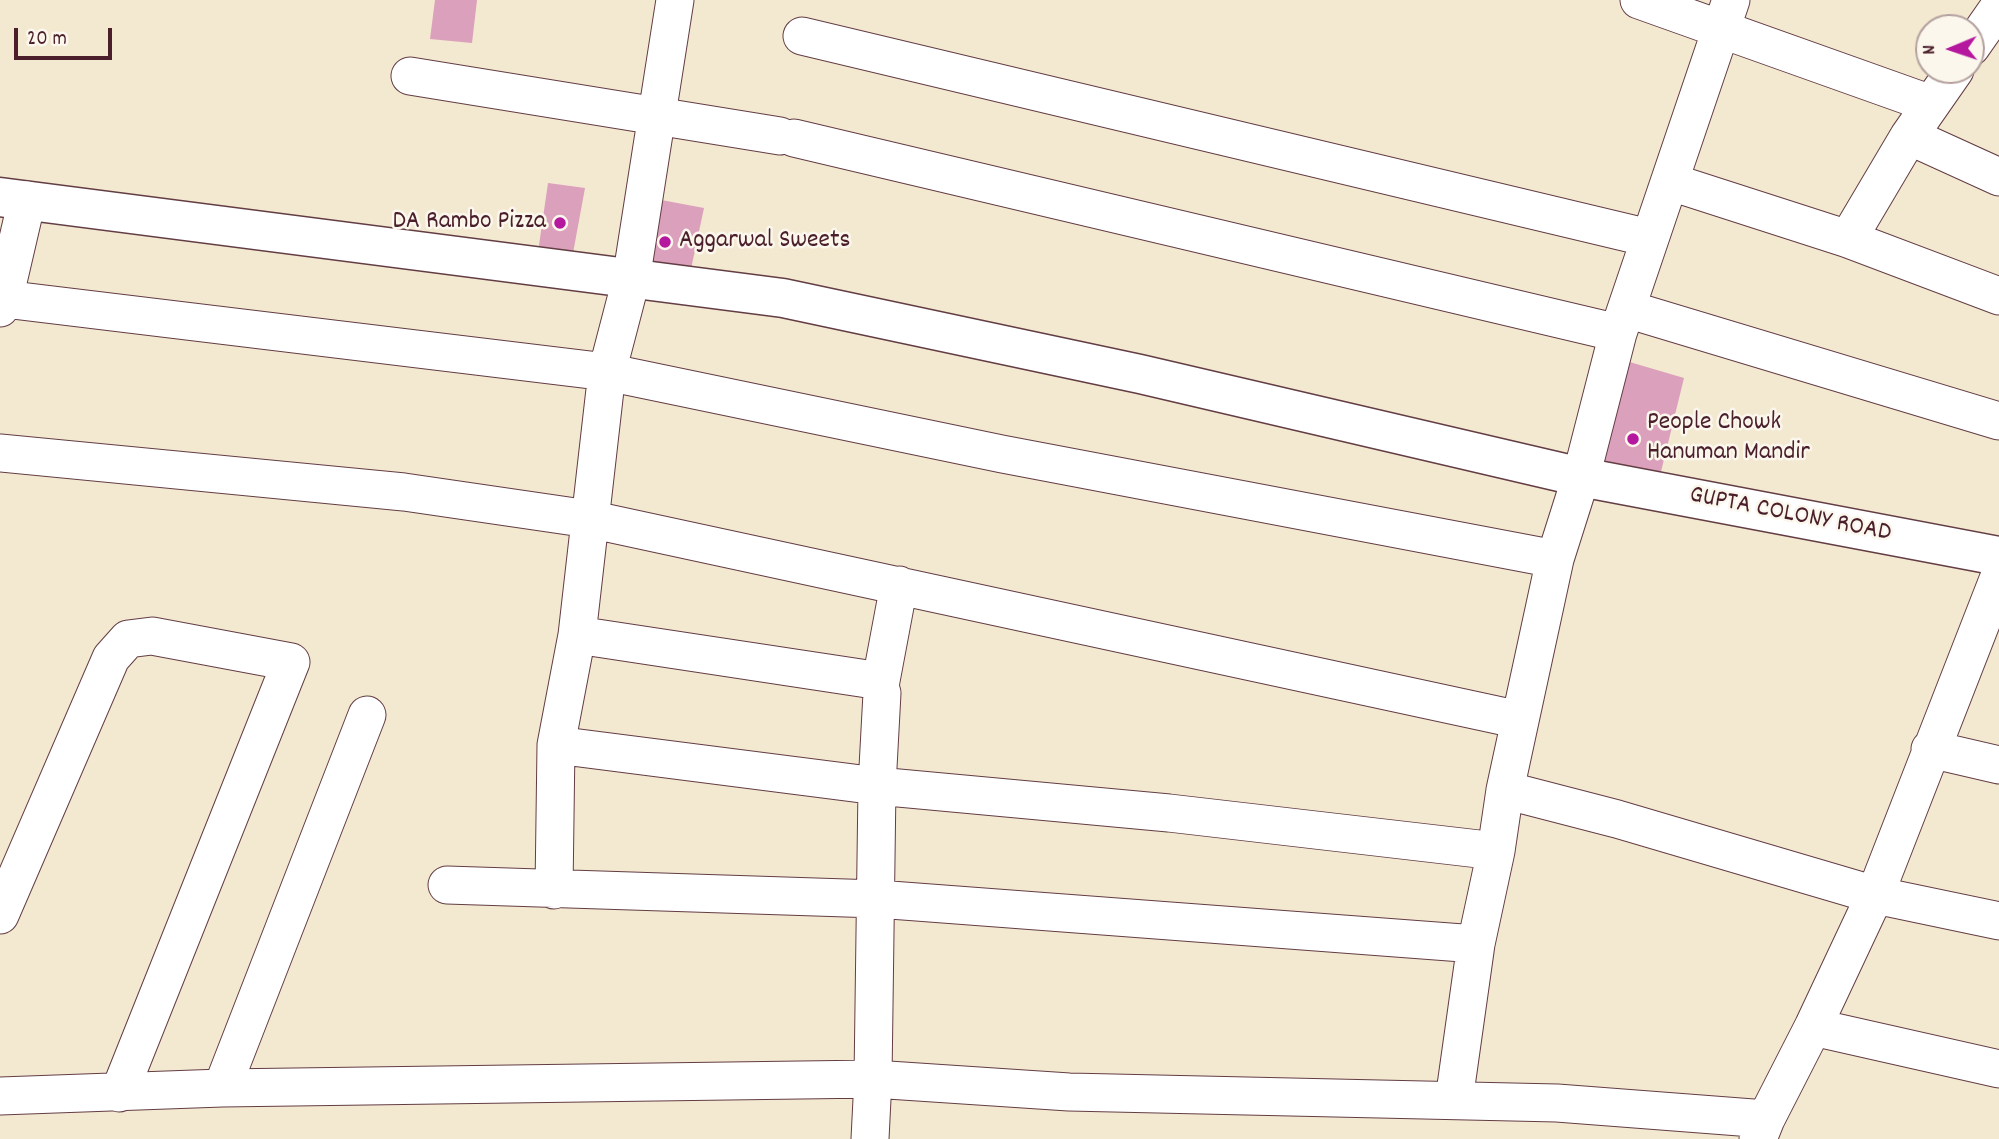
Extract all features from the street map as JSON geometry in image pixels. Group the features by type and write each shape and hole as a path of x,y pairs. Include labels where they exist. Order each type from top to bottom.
{"street":[{"path":"554,890 556,745 577,635 607,372 631,280 675,0"},
{"path":"1639,0 1726,15 1931,104"},
{"path":"1985,27 1999,7"},
{"path":"1454,1100 1476,944 1555,559 1581,477 1622,321 1726,15"},
{"path":"802,36 1649,238"},
{"path":"410,76 787,137 1622,321 1999,421"},
{"path":"1848,239 1909,136 1945,84"},
{"path":"1909,136 1999,177"},
{"path":"1671,182 1848,239 1999,296"},
{"path":"13,198 2,304 607,372 1002,454 1555,559"},
{"name":"GUPTA COLONY ROAD","path":"13,198 783,298 1153,377 1581,477 1999,556"},
{"path":"0,453 404,492 589,519 1520,720"},
{"path":"0,1097 222,1088 873,1079 1069,1092 1557,1103 1762,1129 1875,895 1930,749 1991,622 1999,577"},
{"path":"870,1139 877,899 877,786 882,693 880,686 899,585"},
{"path":"577,635 874,680 880,686"},
{"path":"0,915 111,658 128,639 152,636 291,662 119,1093"},
{"path":"222,1088 367,715"},
{"path":"556,745 877,786 1169,813 1496,851"},
{"path":"1930,749 1999,765"},
{"path":"1506,790 1617,819 1875,895 1999,921"},
{"path":"447,885 877,899 1476,944"},
{"path":"1813,1027 1999,1069"}],"building":[{"path":"435,0 477,0 472,43 430,39"},
{"name":"DA Rambo Pizza","path":"548,183 585,188 571,264 537,259"},
{"name":"Aggarwal Sweets","path":"640,196 704,208 688,283 626,275"},
{"name":"People Chowk Hanuman Mandir","path":"1616,358 1684,378 1657,488 1588,475"}],"place":[{"name":"DA Rambo Pizza","path":"560,223"},
{"name":"Aggarwal Sweets","path":"665,242"},
{"name":"People Chowk Hanuman Mandir","path":"1633,439"}]}
